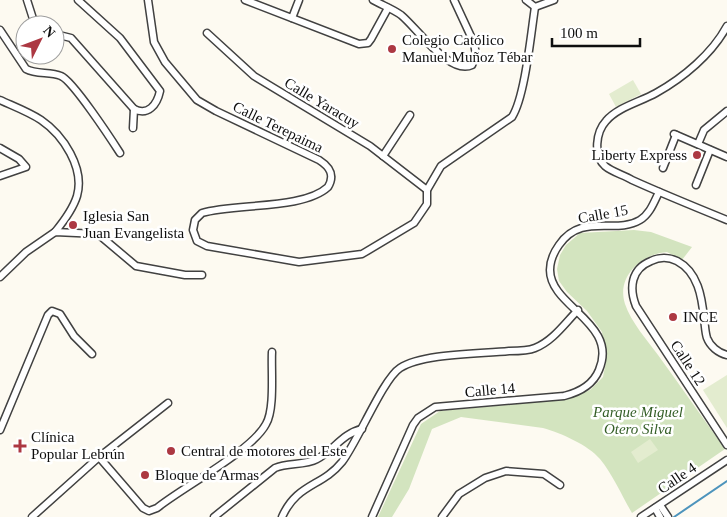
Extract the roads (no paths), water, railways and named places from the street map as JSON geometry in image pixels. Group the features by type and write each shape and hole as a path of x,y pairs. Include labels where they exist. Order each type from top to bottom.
{"street":[{"path":"27,0 32,15"},
{"path":"65,36 71,38 134,108 141,112 149,110 155,104 160,91 120,38 78,0"},
{"name":"Calle Terepaima","path":"148,0 154,42 165,62 197,100 319,160 329,167 331,173 328,187 318,194 276,204 202,213 195,220 192,230 202,244 221,250 298,262 362,254 414,223 427,204 427,190 441,166 507,121 516,111 534,7"},
{"path":"245,0 364,44 371,39 388,8"},
{"path":"292,18 299,0"},
{"path":"373,0 401,15 442,56 454,65 463,68 472,65 476,50 454,0"},
{"path":"526,0 534,7 554,0"},
{"path":"727,26 713,46 692,67 655,93 608,118 599,131 598,149 603,164 659,192 727,220"},
{"path":"0,30 26,69 60,75 68,81 92,115 102,124 120,153"},
{"name":"Calle Yaracuy","path":"207,33 254,76 383,156 427,190"},
{"path":"0,100 40,119 52,128 70,152 77,170 77,195 68,215 55,232 26,252 0,277"},
{"path":"133,128 134,108"},
{"path":"698,144 704,130 727,111"},
{"path":"383,156 410,115"},
{"path":"662,168 675,134 727,157"},
{"path":"0,148 19,159 26,167 0,176"},
{"path":"696,185 710,150"},
{"name":"Calle 15","path":"578,310 560,294 552,278 552,261 558,246 568,236 584,227 638,221 648,212 659,192"},
{"path":"55,232 98,234 136,266 185,275 202,275"},
{"name":"Calle 12","path":"727,355 715,349 706,337 698,284 685,267 679,262 665,258 653,260 642,266 632,282 631,292 636,306 727,445"},
{"path":"282,517 286,506 298,492 316,483 342,462 398,369 426,359 534,349 551,338 578,310"},
{"name":"Calle 14","path":"372,517 413,426 423,414 435,407 564,396 580,390 594,380 601,365 602,351 596,334 578,310"},
{"path":"0,430 48,315 52,311 60,314 74,336 92,354"},
{"path":"99,457 143,508 149,511 157,508 239,451 267,424 270,414 272,352"},
{"path":"32,517 99,457 168,403"},
{"path":"214,517 275,468 287,463 317,459 350,433 362,429"},
{"name":"Calle 4","path":"641,517 727,460"},
{"path":"442,517 459,494 485,478 506,471 544,474 560,485"},
{"path":"657,506 660,517"},
{"path":"657,506 668,517"}],"waterway":[{"path":"674,517 727,481"}],"place":[{"name":"Colegio Católico Manuel Muñoz Tébar","path":"392,49"},
{"name":"Liberty Express","path":"697,155"},
{"name":"Iglesia San Juan Evangelista","path":"73,225"},
{"name":"INCE","path":"673,317"},
{"name":"Clínica Popular Lebrún","path":"20,446"},
{"name":"Central de motores del Este","path":"171,451"},
{"name":"Bloque de Armas","path":"145,475"}],"park label":[{"name":"Parque Miguel Otero Silva","path":"638,420"}]}
